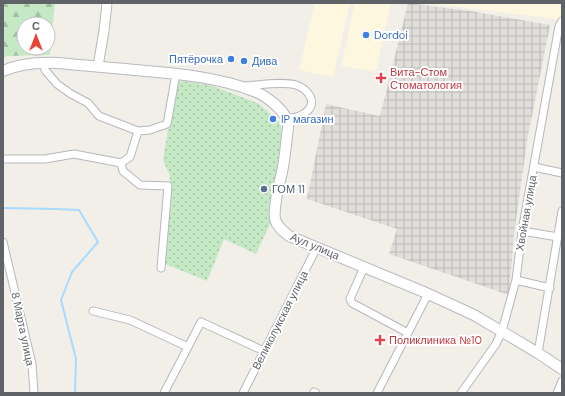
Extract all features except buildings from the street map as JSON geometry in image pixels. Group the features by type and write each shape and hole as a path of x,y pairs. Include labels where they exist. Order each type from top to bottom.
{"main road":[{"path":"3,70 16,66 44,62 176,74 241,86 258,92 284,113 287,118"},
{"name":"Аул улица","path":"287,118 288,128 275,210 276,221 280,228 289,236 428,294 474,315 562,369"}],"street":[{"path":"98,66 107,3"},
{"name":"Хвойная улица","path":"461,393 496,344 502,331 516,280 522,231 559,26 562,22"},
{"path":"44,62 45,70 57,84 71,94 88,103 99,116 138,131 150,130 167,124 176,74"},
{"path":"241,86 280,83 302,88 311,98 309,109 306,113 300,116 287,118"},
{"path":"3,159 45,159 74,154 121,162 130,157 138,131"},
{"path":"121,162 123,171 140,185 168,186 161,268"},
{"path":"534,167 562,173"},
{"path":"538,353 562,211"},
{"path":"522,231 558,237"},
{"name":"8 Марта улица","path":"3,242 32,364 34,393"},
{"name":"Великолукская улица","path":"243,393 317,247"},
{"path":"364,267 350,298 352,303 408,333"},
{"path":"516,280 550,288"},
{"path":"377,393 428,294"},
{"path":"93,311 130,320 188,347"},
{"path":"164,393 201,322 264,351"},
{"path":"557,393 562,382"}],"shaded area":[{"path":"315,3 350,3 333,77 299,70"},
{"name":"Dordoi","path":"355,3 391,3 376,72 341,66"},
{"path":"408,3 470,11 550,25 527,141 514,235 509,295 389,254 397,229 307,199 326,104 380,116"},
{"name":"Dordoi","path":"425,3 562,3 562,21 548,18"}],"green space":[{"path":"3,3 55,3 54,16 16,16 16,56 7,56 3,58"},
{"path":"176,80 210,85 259,104 280,122 282,133 280,155 269,207 271,222 256,254 224,239 207,281 163,263 170,176 163,160"}],"waterway":[{"path":"3,208 79,210 98,242 72,272 61,300 76,359 75,393"}],"place":[{"name":"Dordoi","path":"366,35"},
{"name":"Пятёрочка","path":"231,59"},
{"name":"Дива","path":"244,61"},
{"name":"Вита-Стом Стоматология","path":"381,78"},
{"name":"IP магазин","path":"273,119"},
{"name":"ГОМ 11","path":"264,189"},
{"name":"Поликлиника №10","path":"380,340"}]}
